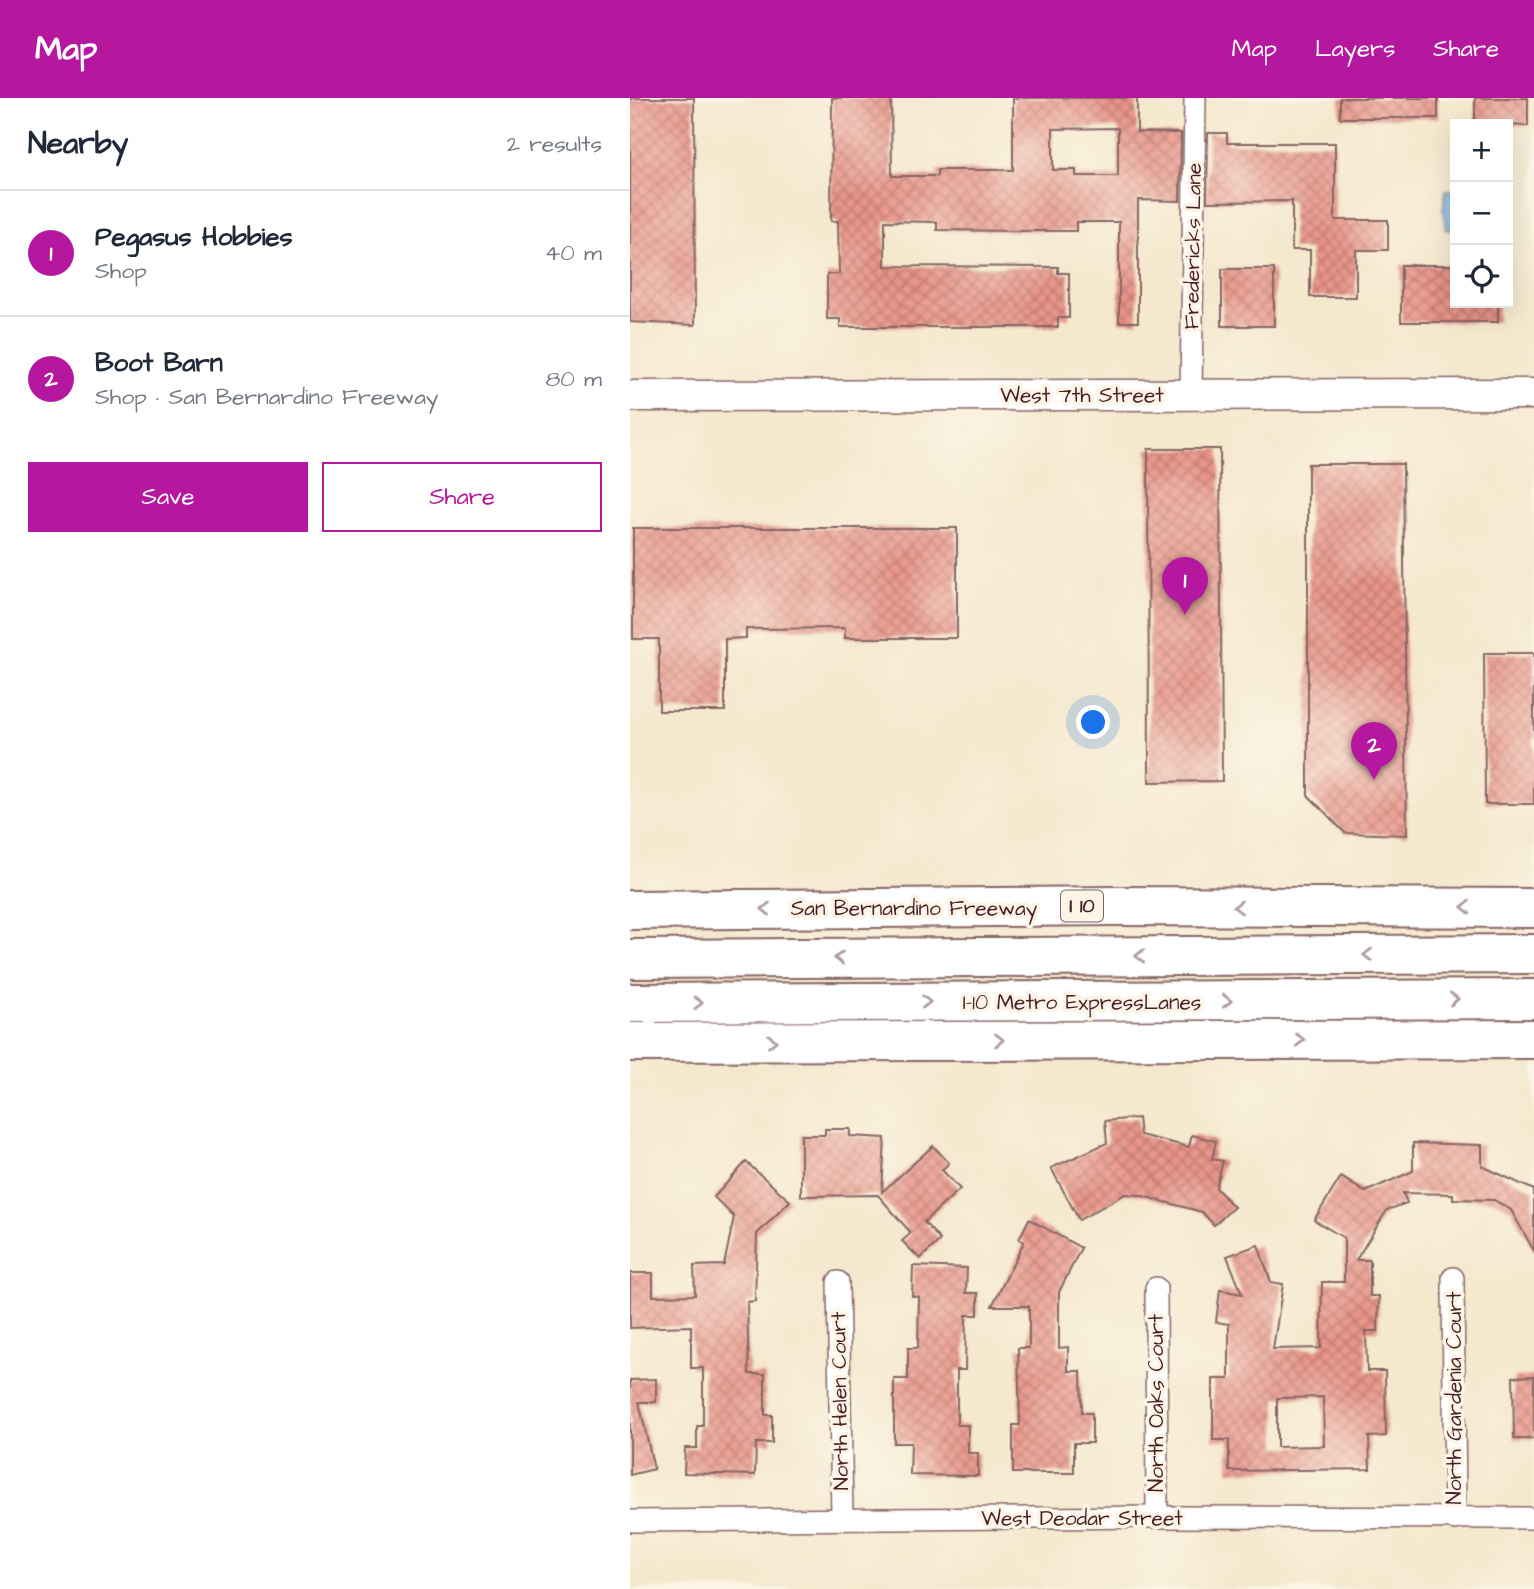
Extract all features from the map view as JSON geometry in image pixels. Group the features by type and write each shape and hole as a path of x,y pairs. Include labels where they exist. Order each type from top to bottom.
{"highway":[{"name":"San Bernardino Freeway","path":"630,910 1102,906 1534,908"},
{"path":"630,959 1534,954"},
{"name":"I-10 Metro ExpressLanes","path":"630,1003 1534,999"},
{"path":"630,1042 1534,1039"}],"main road":[{"name":"West 7th Street","path":"630,396 1534,394"}],"street":[{"name":"Fredericks Lane","path":"1191,395 1195,98"},
{"name":"North Gardenia Court","path":"1453,1278 1455,1519"},
{"name":"North Helen Court","path":"838,1282 842,1519"},
{"name":"North Oaks Court","path":"1156,1288 1157,1517"},
{"name":"West Deodar Street","path":"630,1521 1157,1517 1534,1518"}],"water":[{"path":"1446,190 1450,190 1450,230 1447,230 1443,209"}],"building":[{"path":"630,98 694,98 695,325 630,322"},
{"path":"832,98 891,98 892,176 937,176 937,170 1013,170 1013,98 1137,98 1137,132 1181,133 1180,201 1138,200 1138,322 1119,322 1119,222 1076,222 1076,231 1016,231 937,230 937,222 885,221 885,266 1058,267 1058,273 1069,273 1069,318 1058,318 1058,327 840,327 840,319 827,319 827,274 839,274 838,221 831,221","holes":["1118,128 1118,176 1076,176 1076,170 1053,170 1053,129"]},
{"path":"1340,98 1438,98 1438,118 1340,118"},
{"path":"1475,98 1528,98 1528,126 1513,125 1513,119 1475,119"},
{"path":"1208,133 1227,133 1227,143 1335,143 1335,220 1388,220 1388,250 1356,250 1356,297 1310,297 1310,250 1292,250 1292,201 1207,202"},
{"path":"1401,265 1450,265 1450,308 1498,308 1498,322 1401,322"},
{"path":"1222,269 1274,269 1274,326 1222,326"},
{"path":"1148,449 1220,449 1222,781 1149,782"},
{"path":"1308,464 1403,464 1407,835 1345,833 1308,795"},
{"path":"633,528 957,528 957,638 845,638 845,628 746,629 746,638 725,639 725,711 659,711 659,639 633,639"},
{"path":"1484,653 1534,653 1534,804 1485,804"},
{"path":"1138,1118 1140,1135 1189,1147 1192,1135 1216,1141 1212,1159 1223,1161 1216,1188 1234,1207 1214,1225 1202,1212 1139,1195 1125,1194 1079,1220 1051,1168 1107,1143 1105,1121"},
{"path":"825,1129 850,1129 850,1136 885,1138 882,1192 933,1146 949,1163 942,1170 960,1189 924,1222 940,1240 920,1259 902,1241 911,1233 878,1195 801,1196 801,1135 825,1135"},
{"path":"1413,1143 1482,1145 1482,1166 1534,1190 1534,1251 1511,1210 1494,1200 1453,1199 1453,1194 1403,1193 1407,1203 1387,1210 1356,1260 1370,1260 1370,1296 1379,1296 1378,1331 1366,1331 1367,1371 1385,1371 1386,1436 1369,1437 1370,1469 1229,1471 1229,1440 1213,1440 1213,1379 1229,1379 1229,1324 1216,1322 1220,1290 1242,1294 1227,1256 1258,1245 1271,1282 1283,1284 1273,1349 1321,1348 1322,1282 1344,1282 1344,1238 1314,1220 1341,1177 1365,1192 1413,1171","holes":["1323,1397 1324,1446 1277,1447 1277,1398"]},
{"path":"746,1162 790,1201 757,1234 755,1301 747,1302 749,1374 765,1374 765,1415 772,1415 772,1443 756,1443 755,1475 684,1473 685,1448 697,1448 697,1426 703,1426 703,1368 691,1368 691,1326 630,1328 630,1273 653,1273 653,1296 695,1295 694,1266 724,1265 734,1217 714,1197"},
{"path":"1029,1219 1081,1248 1059,1292 1059,1348 1068,1347 1068,1371 1081,1371 1082,1413 1092,1413 1092,1443 1074,1443 1074,1473 1013,1473 1013,1425 1020,1425 1018,1348 1029,1348 1029,1306 992,1306 1024,1242 1019,1239"},
{"path":"913,1266 967,1268 966,1293 978,1293 978,1315 966,1315 965,1370 957,1370 957,1425 968,1425 968,1453 978,1453 978,1476 910,1475 911,1443 894,1443 894,1379 908,1379 908,1348 918,1348 919,1297 912,1296"},
{"path":"1534,1376 1534,1439 1514,1439 1513,1377"},
{"path":"656,1379 656,1402 639,1402 654,1469 630,1475 630,1380"}],"place":[{"name":"Pegasus Hobbies","path":"1185,615"},
{"name":"Boot Barn","path":"1374,780"}]}
